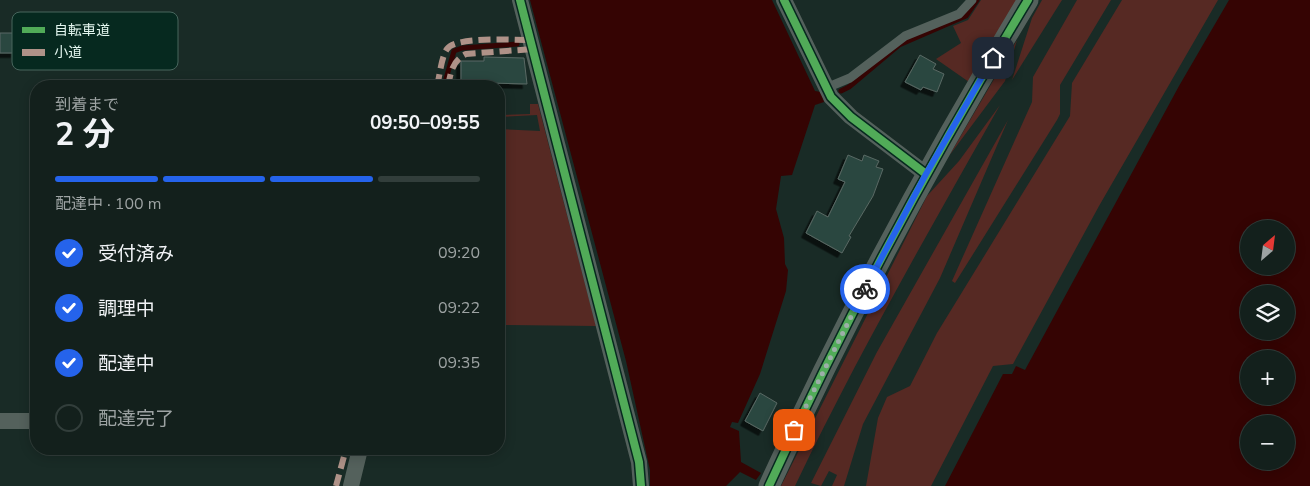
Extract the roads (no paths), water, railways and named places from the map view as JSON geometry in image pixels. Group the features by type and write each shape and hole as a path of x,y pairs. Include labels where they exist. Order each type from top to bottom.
{"street":[{"path":"520,0 639,462 640,486"},
{"path":"784,0 831,97 851,117 926,174"},
{"path":"769,486 845,329 926,174 1028,0"},
{"path":"0,421 30,421"},
{"path":"351,486 359,455"}],"lane":[{"path":"826,88 850,78 905,36 959,14 972,0"}],"waterway":[{"path":"841,91 849,87 899,45 966,16 977,0"},
{"path":"446,80 454,51 462,48 517,44"}]}
